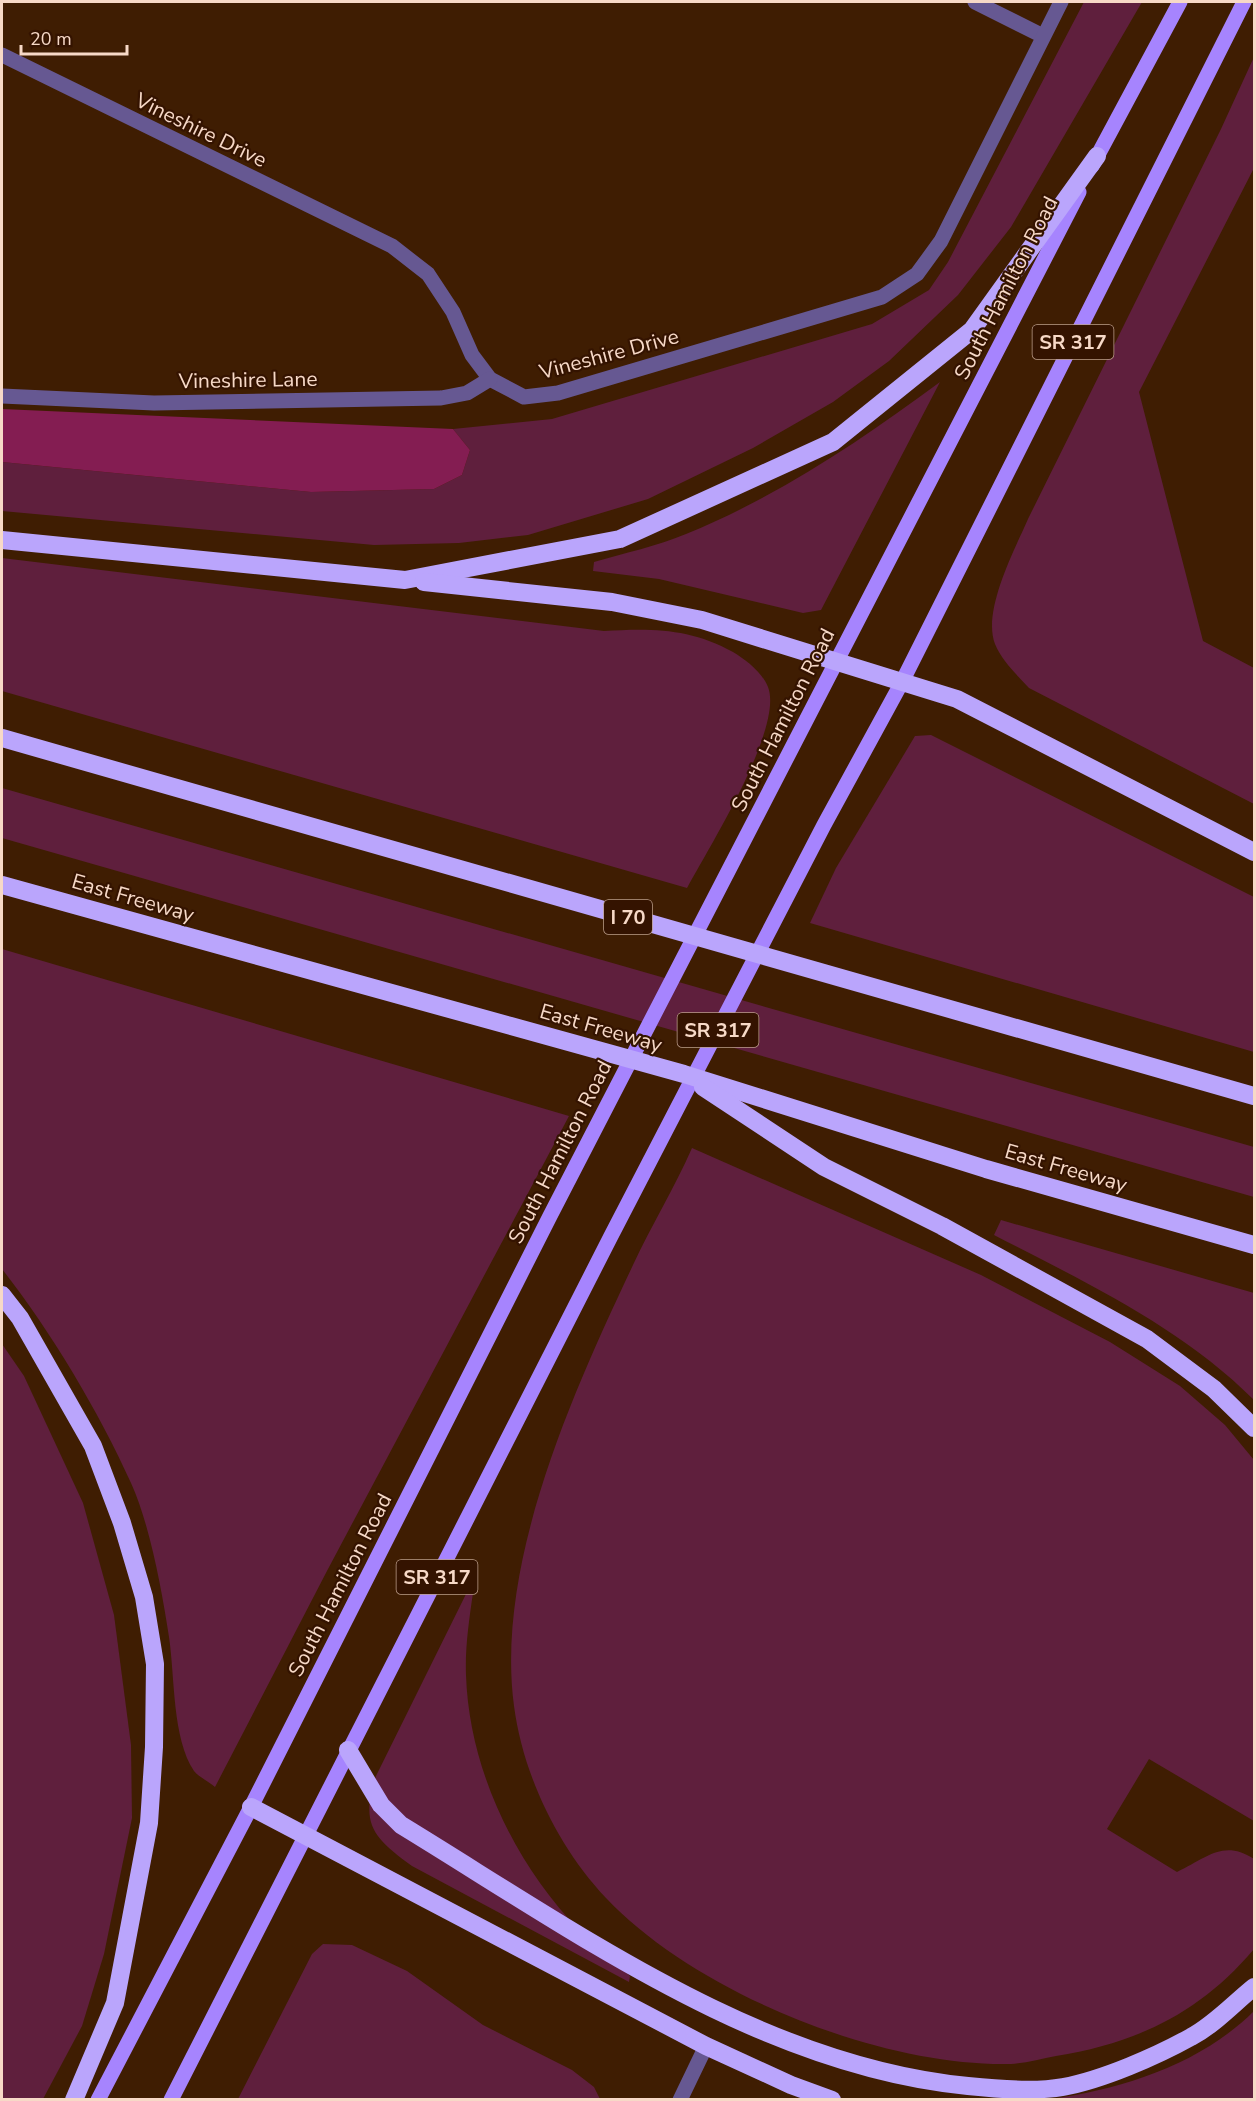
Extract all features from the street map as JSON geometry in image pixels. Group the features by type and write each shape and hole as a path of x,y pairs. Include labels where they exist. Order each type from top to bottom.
{"highway":[{"path":"405,580 620,539 833,442 972,330 1097,156"},
{"path":"2,540 612,602 702,620 957,699 1254,852"},
{"name":"I 70","path":"2,738 1254,1096"},
{"name":"East Freeway","path":"2,885 684,1074 986,1169 1254,1245"},
{"path":"684,1074 824,1167 942,1226 1147,1339 1214,1389 1254,1428"},
{"path":"2,1295 25,1328 93,1446 122,1523 144,1597 155,1664 154,1747 144,1846 115,2003 74,2100"},
{"path":"348,1750 381,1805 401,1825 655,1980 826,2058 926,2082 992,2088 1062,2087 1132,2064 1193,2036 1254,1987"},
{"path":"251,1807 706,2046 791,2085 832,2100"}],"main road":[{"name":"South Hamilton Road","path":"98,2100 251,1807 550,1216 1097,156 1180,2"},
{"name":"SR 317","path":"171,2100 611,1236 824,825 902,682 1244,2"}],"street":[{"path":"975,2 1043,36"},
{"name":"Vineshire Drive","path":"2,55 392,246 428,274 453,312 472,355 490,379 524,397 558,393 882,297 917,274 941,241 1061,2"},
{"name":"Vineshire Lane","path":"2,396 154,403 441,398 467,393 490,379"},
{"path":"680,2100 706,2046"}],"shaded area":[{"path":"1084,2 1142,2 1011,227 958,295 889,361 833,402 753,448 648,499 528,535 459,543 374,545 2,511 2,462 311,492 434,489 462,475 470,450 453,429 552,419 872,324 929,290 948,262"},
{"path":"1254,57 1254,168 1139,392 1203,641 1254,668 1254,804 1029,688 1002,656 995,644 992,630 996,598 1008,563 1028,519 1221,129"},
{"path":"940,382 821,610 803,613 659,579 593,571 594,562 675,538 754,503 849,446"},
{"path":"2,409 453,429 470,450 462,475 434,489 311,492 2,462"},
{"path":"2,558 604,631 654,630 686,634 702,638 733,652 758,671 768,687 770,706 765,730 741,788 687,888 2,691"},
{"path":"931,735 1254,897 1254,1052 810,923 836,868 915,736"},
{"path":"2,788 1254,1147 1254,1197 2,838"},
{"path":"2,949 569,1116 215,1787 194,1771 182,1742 159,1579 150,1538 138,1500 104,1428 72,1372 38,1318 2,1269"},
{"path":"692,1148 981,1275 1110,1342 1180,1386 1225,1425 1254,1460 1254,1821 1149,1759 1107,1829 1177,1872 1206,1856 1224,1851 1243,1853 1254,1859 1254,1949 1212,1991 1165,2022 1114,2043 1011,2064 960,2062 905,2053 849,2038 793,2018 739,1993 689,1964 644,1933 606,1898 589,1878 558,1833 545,1809 525,1758 514,1706 511,1651 516,1595 527,1538 544,1480 586,1368 640,1250"},
{"path":"1001,1220 1254,1293 1254,1400 1226,1374 1164,1328 1097,1289 994,1235"},
{"path":"2,1344 24,1376 83,1503 114,1615 131,1745 132,1818 104,1954 82,2026 43,2099 2,2099"},
{"path":"468,1590 473,1593 466,1655 469,1710 486,1780 516,1845 535,1876 585,1936 630,1976 629,1982 412,1866 388,1847 373,1828 369,1806 376,1776"},
{"path":"323,1944 352,1945 407,1971 483,2025 572,2070 594,2087 600,2099 238,2099 312,1954"},
{"path":"1254,2011 1254,2099 1051,2099 1106,2088 1160,2071 1210,2046"}]}
